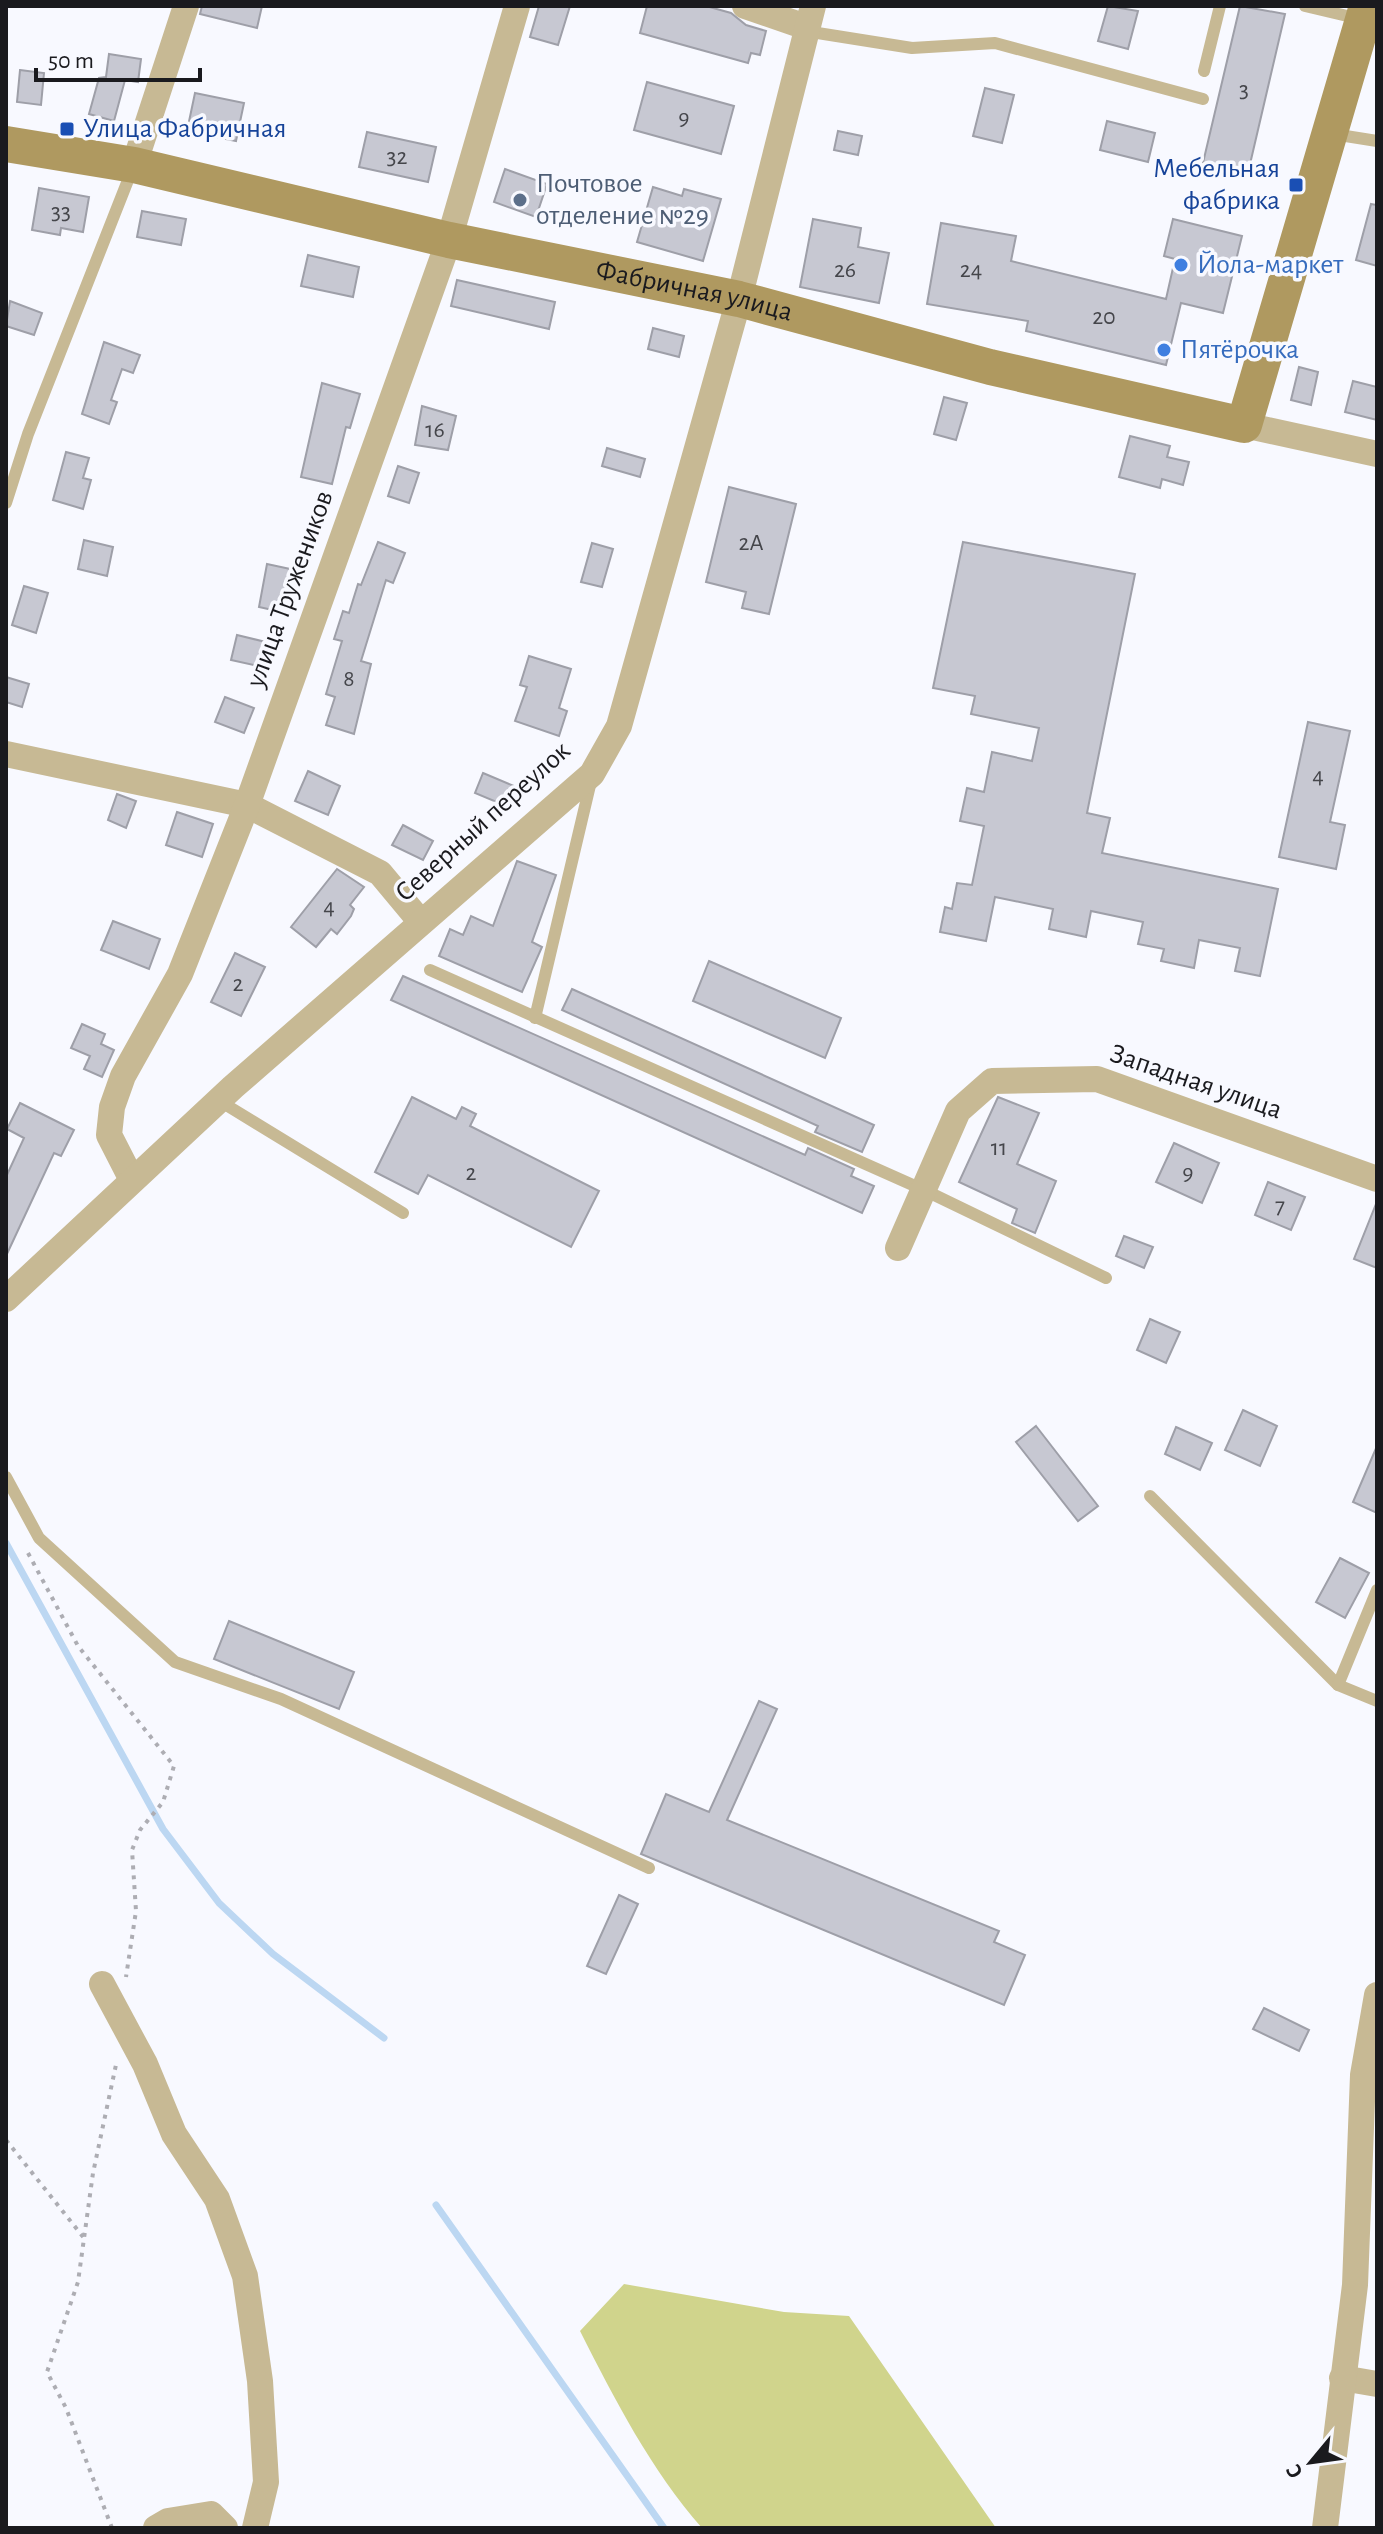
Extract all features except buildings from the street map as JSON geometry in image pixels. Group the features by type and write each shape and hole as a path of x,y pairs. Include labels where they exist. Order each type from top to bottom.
{"street":[{"path":"134,165 186,6"},
{"name":"улица Тружеников","path":"131,1178 109,1135 112,1107 123,1076 180,974 247,805 449,240 517,6"},
{"path":"745,6 808,21"},
{"path":"1244,425 1365,13"},
{"name":"Северный переулок","path":"6,1299 131,1178 218,1100 592,774 619,726 739,299 808,21"},
{"name":"Фабричная улица","path":"6,144 134,165 449,240 739,299 990,367 1377,454"},
{"path":"6,754 247,805 380,873 420,921"},
{"name":"Западная улица","path":"898,1248 958,1111 992,1081 1097,1079 1377,1179"},
{"path":"102,1984 145,2064 174,2134 217,2199 245,2276 260,2381 266,2482 255,2528"},
{"path":"1325,2528 1342,2378 1368,2205 1363,2075 1377,1995"},
{"path":"1342,2378 1377,2384"},
{"path":"156,2528 168,2521 218,2521"}],"lane":[{"path":"1204,71 1220,6"},
{"path":"1305,6 1365,13"},
{"path":"808,21 912,48 995,43 1203,99"},
{"path":"1330,134 1377,141"},
{"path":"6,503 28,434 134,165"},
{"path":"535,1018 592,774"},
{"path":"430,970 924,1190 1106,1278"},
{"path":"218,1100 403,1213"},
{"path":"6,1477 39,1538 175,1662 281,1699 649,1868"},
{"path":"1150,1496 1338,1685 1377,1701"},
{"path":"1338,1685 1377,1590"}],"path":[{"path":"6,2140 85,2238"}],"green space":[{"path":"624,2284 784,2312 849,2316 996,2528 702,2528 650,2458 580,2331"}],"waterway":[{"path":"6,1543 163,1829 219,1903 273,1954 384,2038"},
{"path":"436,2205 664,2528"}],"place":[{"name":"Улица Фабричная","path":"67,129"},
{"name":"Мебельная фабрика","path":"1296,185"},
{"name":"Почтовое отделение №29","path":"520,200"},
{"name":"Йола-маркет","path":"1181,265"},
{"name":"Пятёрочка","path":"1164,350"}]}
